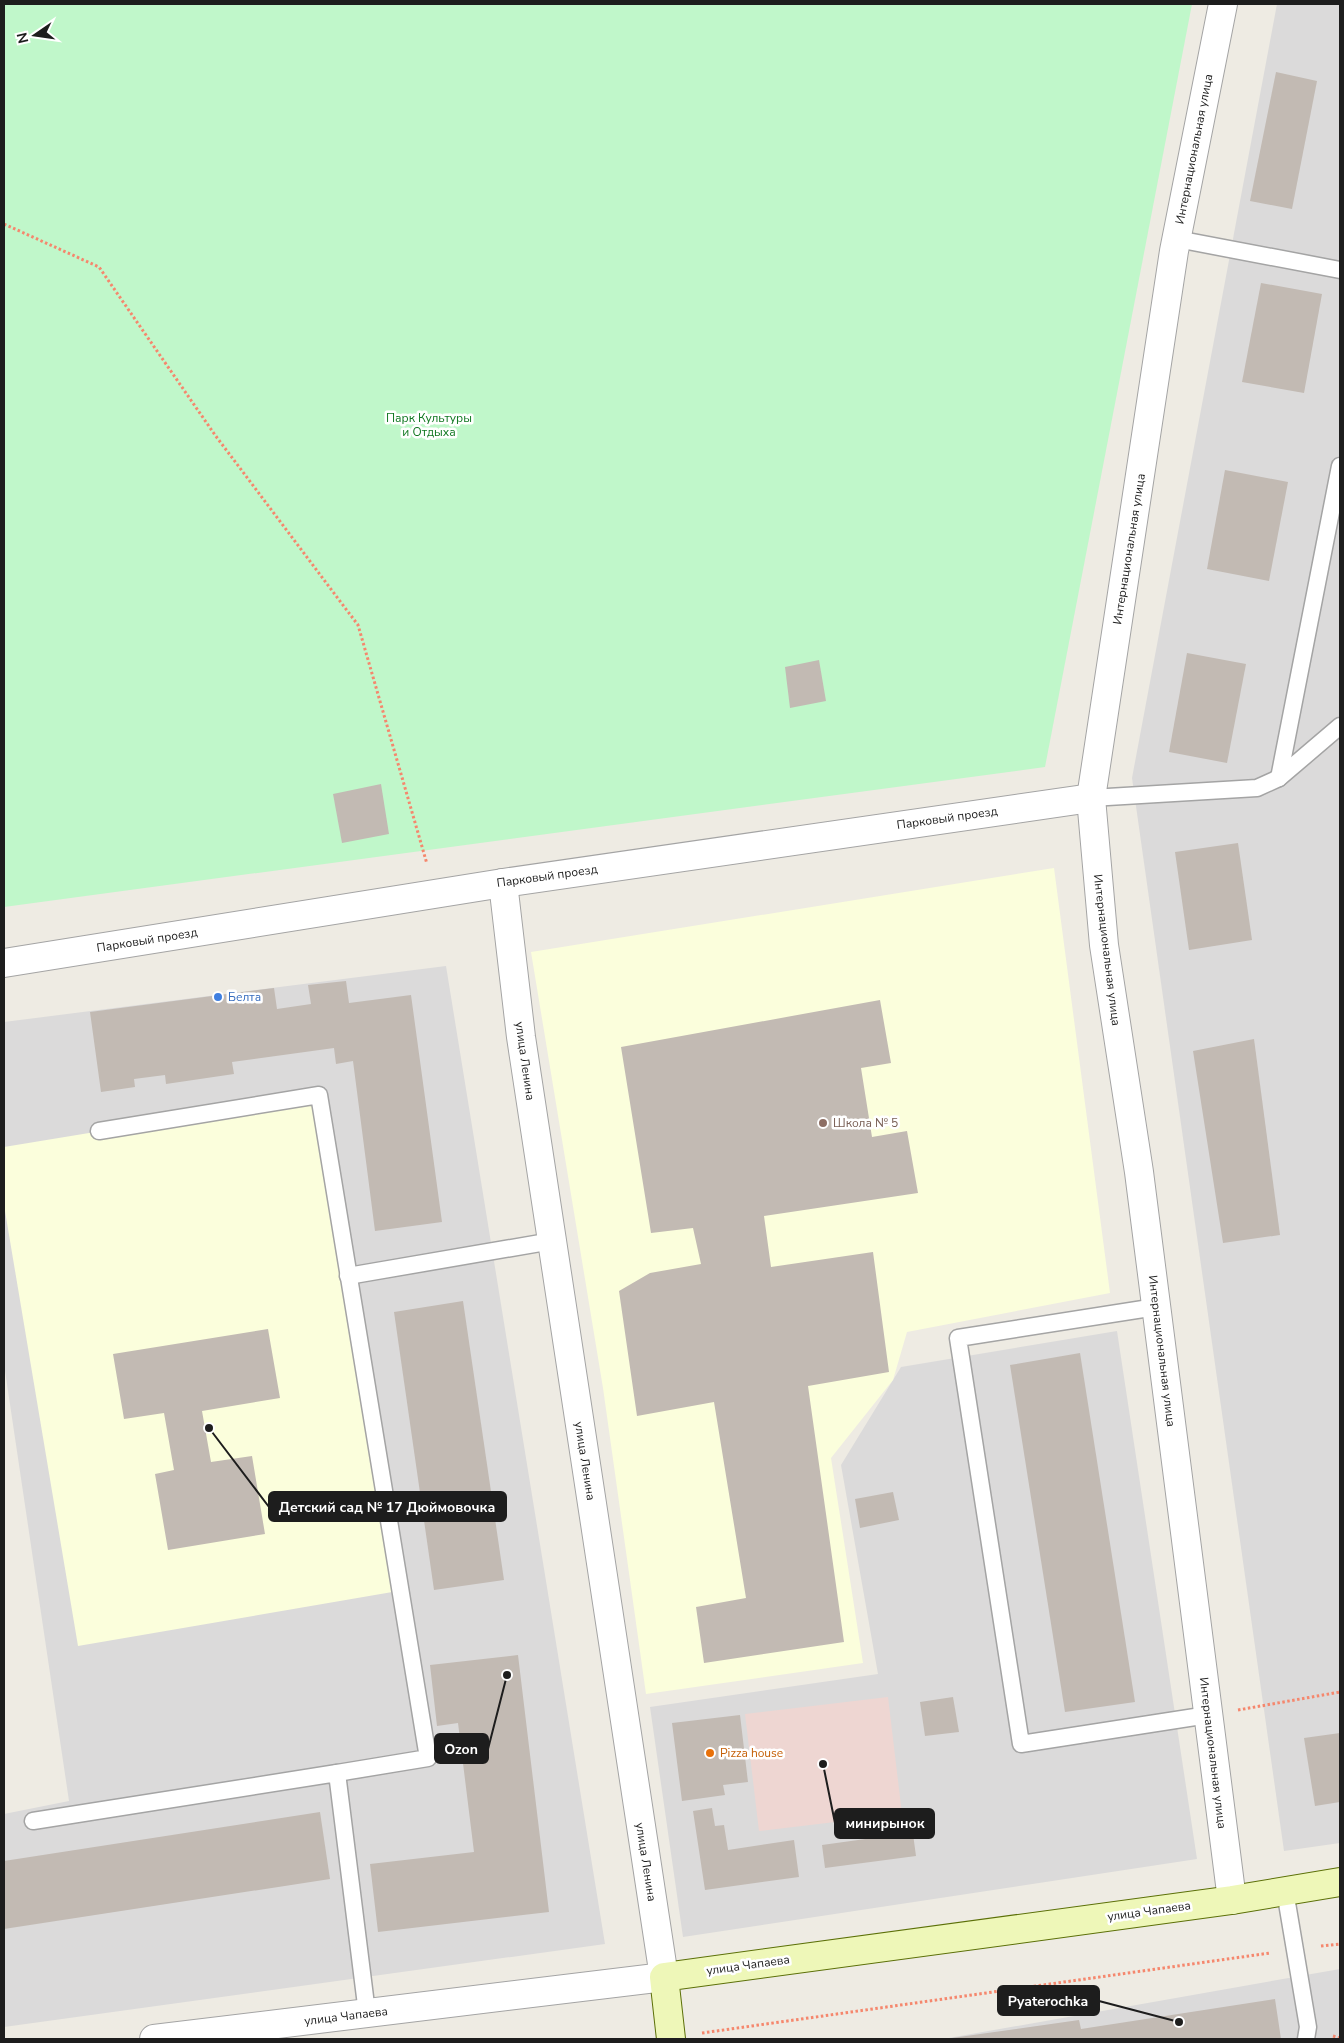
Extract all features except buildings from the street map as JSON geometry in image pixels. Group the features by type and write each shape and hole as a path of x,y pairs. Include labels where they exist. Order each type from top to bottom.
{"main road":[{"name":"улица Чапаева","path":"664,1976 1232,1900 1340,1882"},
{"name":"улица Ленина","path":"664,1976 671,2038"}],"street":[{"name":"Интернациональная улица","path":"1223,4 1177,239 1091,798 1104,945 1139,1172 1232,1900"},
{"name":"Парковый проезд","path":"4,963 503,882 1091,798"},
{"name":"улица Ленина","path":"503,882 521,1038 664,1976"},
{"name":"улица Чапаева","path":"154,2039 664,1976"}],"lane":[{"path":"1177,239 1340,270"},
{"path":"1279,778 1340,466"},
{"path":"1091,798 1257,788 1279,778 1340,726"},
{"path":"33,1821 428,1758 319,1095 99,1131"},
{"path":"348,1276 552,1242"},
{"path":"1156,1308 958,1338 1022,1744 1208,1715"},
{"path":"337,1773 367,2013"},
{"path":"1285,1892 1308,2027 1306,2039"}],"path":[{"path":"4,224 99,267 215,434 358,625 436,893"},
{"path":"1208,1715 1340,1692"},
{"path":"671,2038 1340,1944"}],"shaded area":[{"path":"1277,4 1340,4 1340,1843 1284,1851 1132,778"},
{"name":"Школа № 5","path":"1054,868 1110,1293 907,1332 893,1380 831,1458 863,1663 646,1694 603,1388 531,952"},
{"path":"446,966 605,1944 4,2027 4,1814 69,1801 4,1364 4,1022"},
{"path":"319,1095 404,1590 78,1646 4,1205 4,1147"},
{"path":"1117,1331 1197,1859 683,1937 650,1707 878,1674 841,1465 901,1367"},
{"path":"888,1697 902,1814 759,1831 745,1714"},
{"path":"1340,1969 1340,2039 943,2039"}],"green space":[{"name":"Парк Культуры и Отдыха","path":"4,4 1192,4 1045,767 4,907"}],"place":[{"name":"Белта","path":"218,997"},
{"name":"Школа № 5","path":"823,1123"},
{"name":"Детский сад № 17 Дюймовочка","path":"209,1428"},
{"name":"Ozon","path":"507,1675"},
{"name":"Pizza house","path":"710,1753"},
{"name":"минирынок","path":"823,1764"},
{"name":"Pyaterochka","path":"1179,2022"}]}
